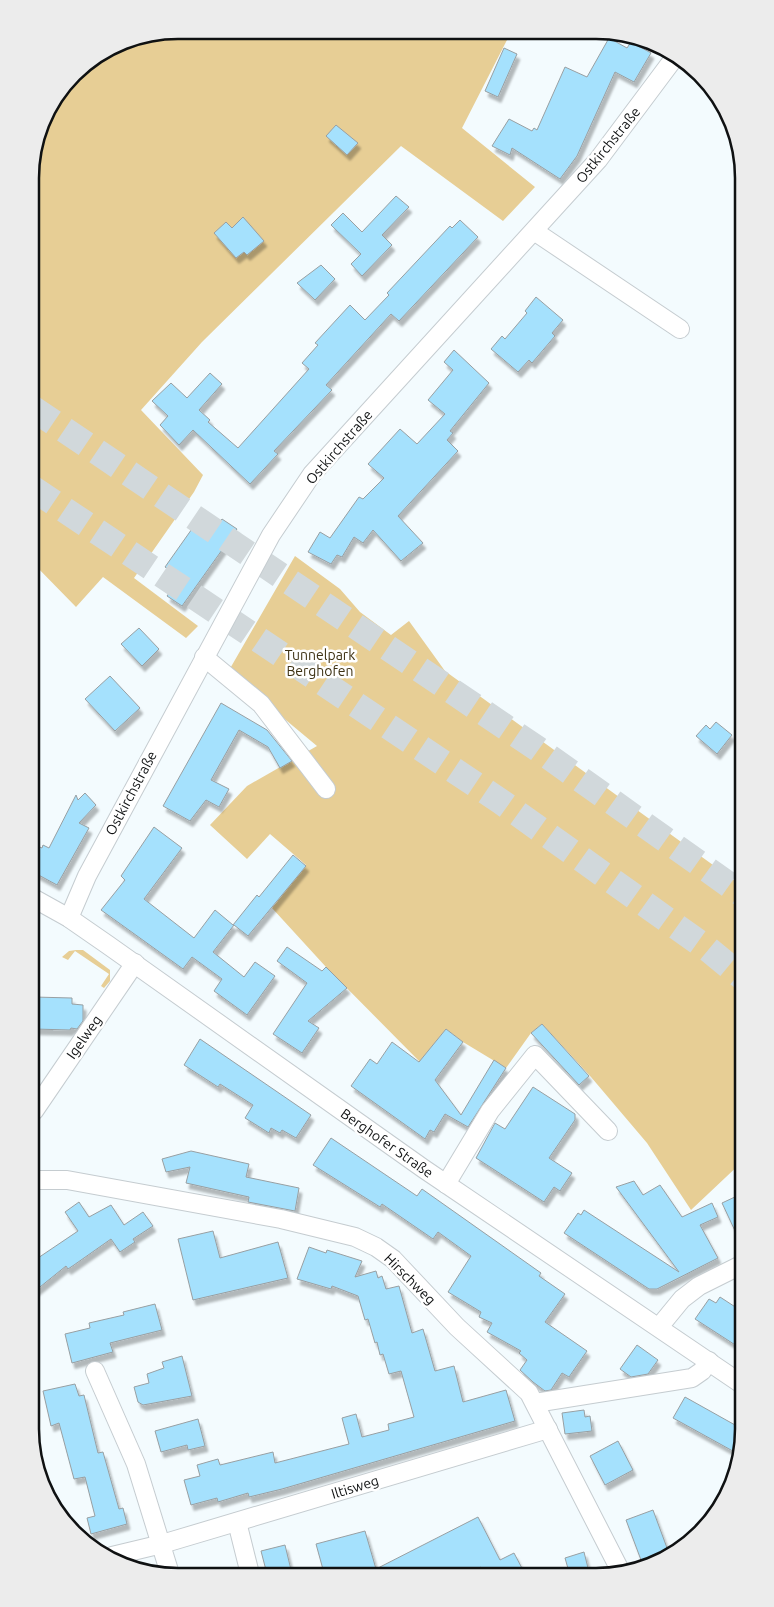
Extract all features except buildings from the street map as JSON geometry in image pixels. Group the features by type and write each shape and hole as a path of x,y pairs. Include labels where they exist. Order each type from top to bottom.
{"street":[{"name":"Ostkirchstraße","path":"69,918 87,876 271,535 312,474 598,160 672,62"},
{"path":"534,231 680,329"},
{"path":"204,658 262,704 326,789"},
{"name":"Berghofer Straße","path":"39,901 69,918 446,1184 735,1379"},
{"name":"Igelweg","path":"39,1104 135,964"},
{"path":"446,1184 490,1111 535,1055 608,1131"},
{"name":"Hirschweg","path":"39,1180 67,1180 281,1219 354,1238 369,1244 393,1259 457,1326 529,1393 536,1403 618,1566"},
{"path":"659,1327 682,1299 699,1286 735,1268"},
{"path":"536,1403 692,1378 702,1371 709,1361"},
{"path":"95,1371 136,1464 168,1568"},
{"name":"Iltisweg","path":"118,1555 162,1544 548,1429"},
{"path":"237,1522 248,1568"}],"green space":[{"path":"169,39 507,39 462,128 535,187 503,221 401,146 202,342 141,410 203,475 194,492 134,578 198,626 186,638 103,577 76,607 39,569 39,169 43,142 49,125 57,108 73,86 86,73 116,53 142,43"},
{"name":"Tunnelpark Berghofen","path":"295,556 340,589 360,612 391,635 409,621 445,671 735,881 735,1169 691,1210 647,1143 591,1077 542,1024 531,1033 506,1068 463,1042 446,1029 420,1062 326,967 272,908 306,865 270,834 247,859 210,825 247,786 317,746 228,672"},
{"path":"83,950 110,970 110,981 104,988 101,986 109,974 75,951 68,960 62,957 69,951"}],"tunnel":[{"path":"39,413 538,749 735,889"},
{"path":"39,493 500,801 708,949 735,971"}]}
